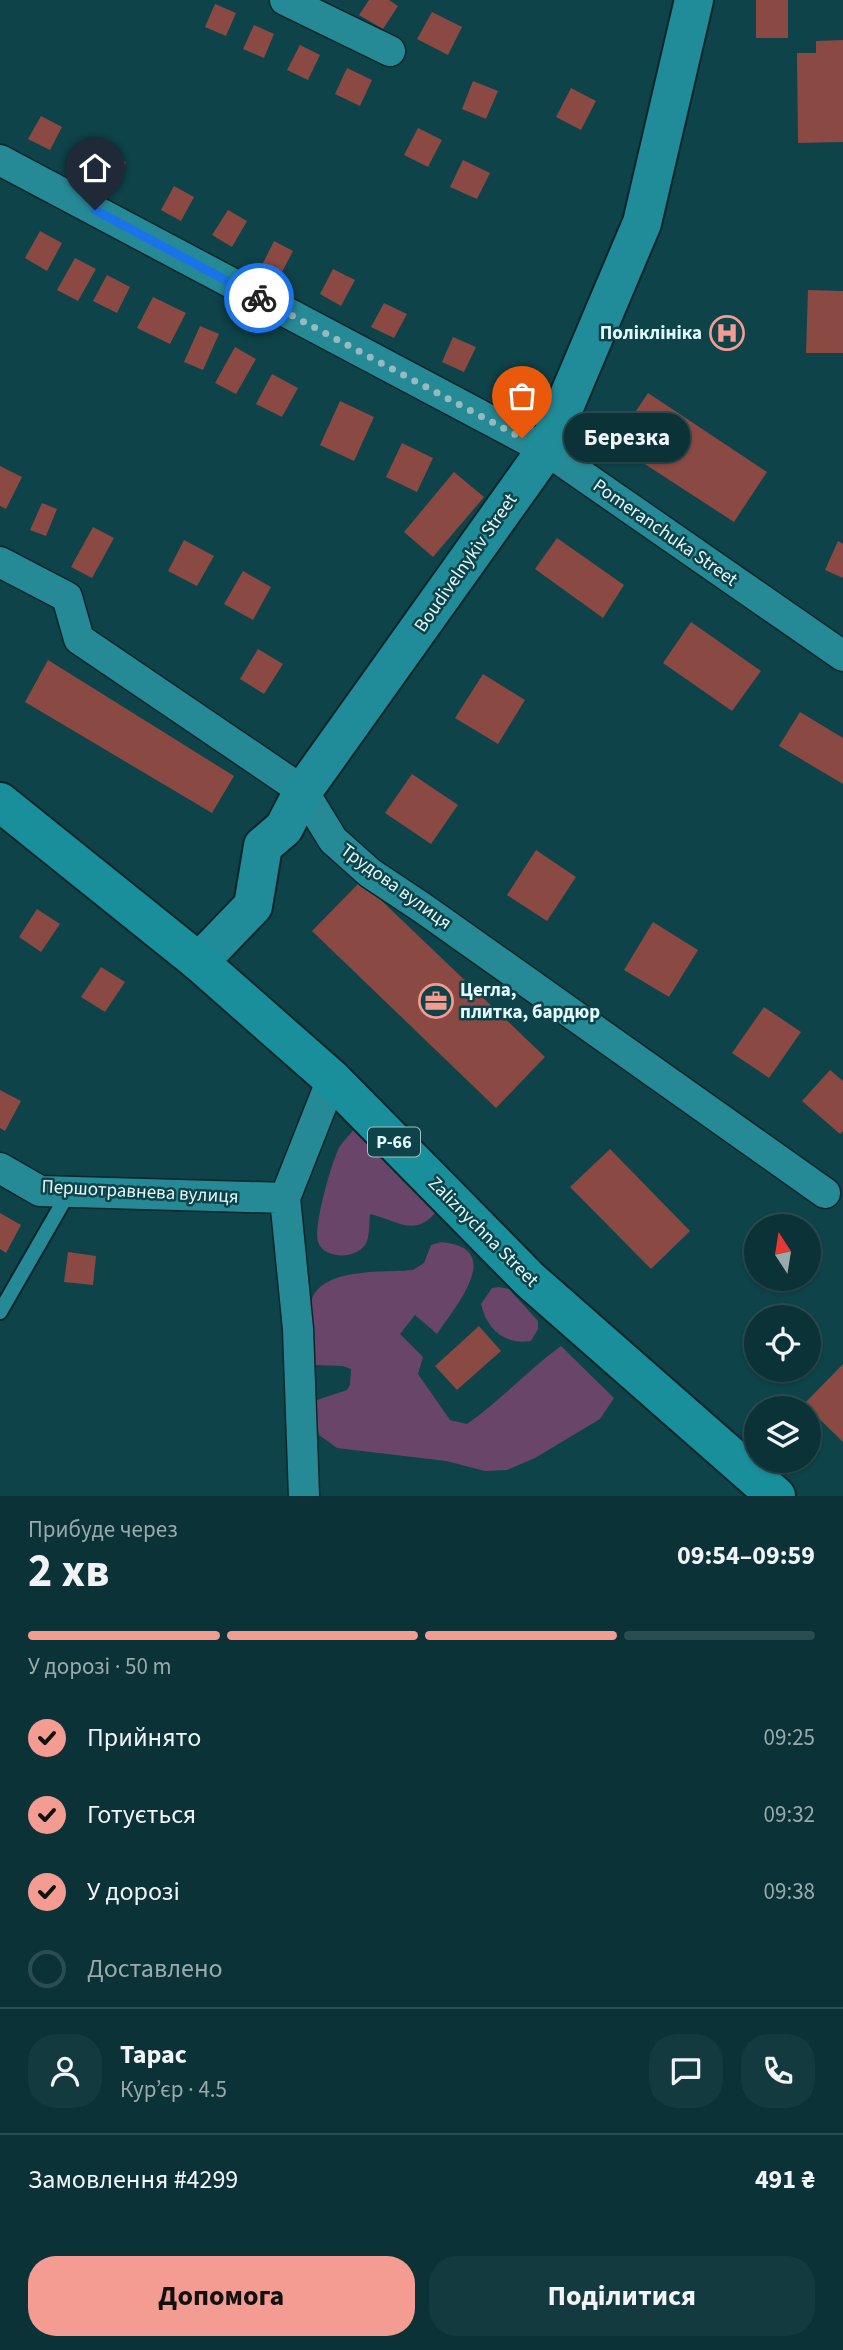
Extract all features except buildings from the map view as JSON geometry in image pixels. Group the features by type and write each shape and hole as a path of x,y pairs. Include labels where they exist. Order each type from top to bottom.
{"main road":[{"name":"Zaliznychna Street","path":"0,802 199,962 332,1079 530,1280 776,1496"}],"street":[{"path":"285,0 390,51"},
{"name":"Boudivelnykiv Street","path":"199,962 253,906 263,846 284,828 303,791 546,450 642,223 694,0"},
{"name":"Pomeranchuka Street","path":"0,160 546,450 843,656"},
{"name":"Трудова вулиця","path":"0,562 67,597 79,639 303,791 332,841 370,873 834,1192"},
{"path":"304,1496 298,1329 285,1198 332,1079"},
{"name":"Першотравнева вулиця","path":"0,1168 40,1191 285,1198"}],"lane":[{"path":"0,1311 69,1192"}],"shaded area":[{"path":"354,1129 370,1132 440,1207 431,1217 415,1226 399,1224 370,1214 368,1238 363,1247 350,1254 334,1255 322,1248 318,1242 318,1223 328,1179 340,1146"},
{"path":"441,1242 460,1246 471,1255 474,1266 471,1279 437,1334 415,1315 400,1334 423,1357 418,1374 450,1420 467,1424 561,1346 614,1398 600,1419 535,1458 507,1470 485,1471 446,1461 337,1448 319,1435 314,1414 317,1400 347,1390 351,1369 343,1366 314,1365 312,1299 329,1281 341,1277 413,1270 424,1263 431,1245"},
{"path":"492,1288 509,1289 538,1321 538,1329 531,1341 505,1338 498,1334 488,1321 481,1304"}],"way so far":[{"path":"259,298 522,438"}],"place":[{"name":"Поліклініка","path":"727,333"},
{"name":"Березка","path":"522,438"},
{"name":"Цегла, плитка, бардюр","path":"436,1001"}],"route":[{"path":"95,210 259,298"}]}
